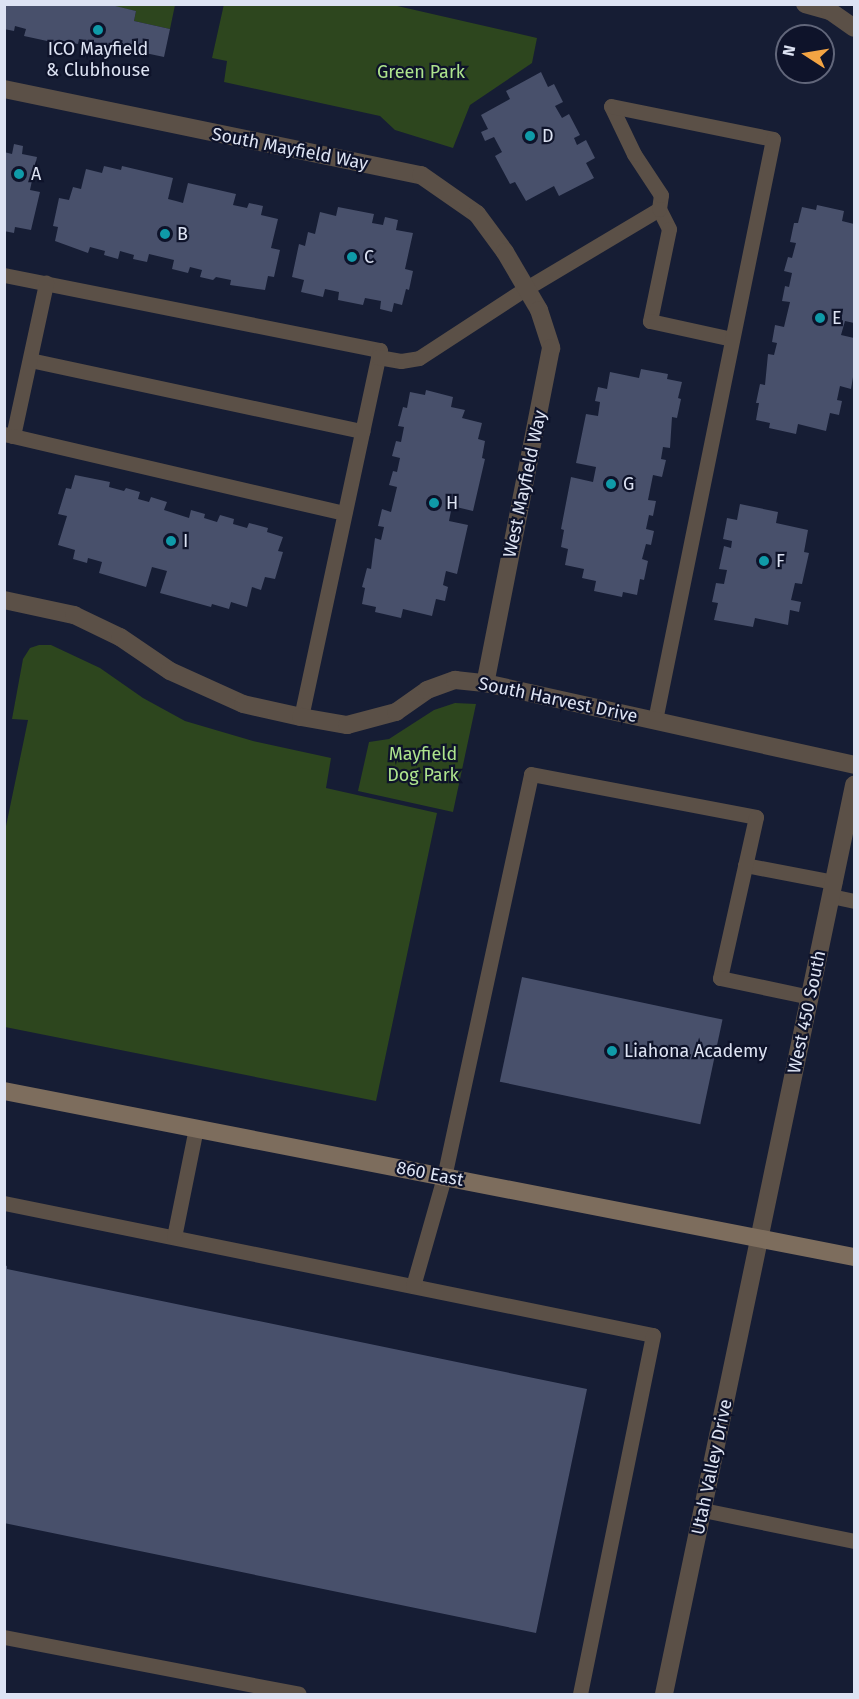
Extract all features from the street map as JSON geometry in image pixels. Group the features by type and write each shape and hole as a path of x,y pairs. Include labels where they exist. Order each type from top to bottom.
{"street":[{"path":"805,4 830,11 855,28"},
{"name":"South Mayfield Way","path":"4,89 421,175 477,214 505,252 525,289"},
{"name":"West Mayfield Way","path":"485,683 551,348 539,310 525,289"},
{"name":"South Harvest Drive","path":"5,605 74,615 120,637 170,670 243,704 301,717 347,725 396,712 426,690 455,680 485,683 855,765"},
{"name":"West 450 South","path":"760,1240 855,785"},
{"name":"860 East","path":"4,1091 855,1257"},
{"name":"Utah Valley Drive","path":"664,1695 760,1240"}],"lane":[{"path":"655,720 773,140 611,106 634,154 661,195 659,209 669,229 650,321 732,339"},
{"path":"378,357 401,361 419,358 525,289 659,209"},
{"path":"4,275 380,350 301,717"},
{"path":"46,283 30,360 9,435 344,513"},
{"path":"30,360 362,431"},
{"path":"413,1286 444,1177 531,774 756,817 720,978 810,997"},
{"path":"745,865 832,889 855,901"},
{"path":"174,1238 196,1128"},
{"path":"4,1203 653,1335 580,1695"},
{"path":"703,1510 855,1541"},
{"path":"4,1637 299,1695"}],"green space":[{"name":"Green Park","path":"224,4 393,5 537,38 532,63 470,105 453,148 395,130 380,116 224,82 227,61 212,58"},
{"path":"107,5 175,5 170,29 134,21 136,11"},
{"path":"51,645 100,668 143,698 185,721 253,741 331,758 326,788 437,813 376,1101 5,1027 5,831 28,720 12,719 23,659 30,648"},
{"name":"Mayfield Dog Park","path":"455,703 476,704 453,812 358,791 369,742 389,739 434,710"}],"building":[{"name":"ICO Mayfield & Clubhouse","path":"4,4 107,4 136,11 134,21 170,29 164,57 79,39 78,44 62,41 61,44 24,36 26,29 15,26 14,31 4,29"},
{"name":"D","path":"541,72 548,87 554,84 563,102 555,106 562,118 569,114 580,135 574,138 577,145 586,140 595,158 586,163 594,178 559,196 554,186 526,201 515,182 510,184 495,156 502,152 494,137 485,141 481,132 488,129 481,115 510,99 506,91"},
{"name":"A","path":"14,144 23,146 22,154 37,157 30,190 40,192 31,230 15,227 14,233 4,231 4,152 12,154"},
{"name":"B","path":"104,166 121,170 122,166 173,178 168,199 183,203 188,183 236,194 233,205 247,208 249,203 263,206 261,215 278,219 271,248 280,250 274,277 268,276 265,290 230,285 231,280 216,277 213,280 200,277 202,270 190,267 188,273 172,269 174,260 149,254 147,262 133,259 134,255 120,251 118,259 104,255 105,251 90,247 88,253 55,241 58,227 53,226 59,198 69,200 73,187 81,189 86,169 102,173"},
{"name":"E","path":"817,205 844,211 842,221 854,224 854,323 845,321 841,335 854,338 854,371 851,389 840,386 837,400 842,401 839,415 830,413 826,431 798,424 796,434 769,428 770,423 756,420 759,403 756,403 760,384 765,385 768,354 774,355 777,343 772,342 775,325 784,327 790,302 782,301 785,286 789,287 792,273 784,271 788,257 792,258 796,243 790,242 794,223 798,223 802,207 816,210"},
{"name":"C","path":"338,207 374,214 372,223 383,225 385,217 398,220 396,230 413,233 405,269 413,271 409,290 406,289 402,305 394,303 392,312 380,309 381,301 365,298 363,305 338,300 339,292 325,289 323,297 301,292 304,280 292,277 299,244 305,246 308,232 315,234 320,212 336,216"},
{"name":"G","path":"641,369 668,374 667,379 682,382 678,398 681,399 677,418 672,417 670,448 663,447 661,459 666,460 662,477 653,475 648,500 656,501 653,516 649,515 646,529 654,531 651,545 646,544 642,559 648,561 644,580 640,579 637,595 623,592 622,597 594,591 596,581 582,578 584,569 565,565 568,549 561,547 564,530 561,529 571,477 593,482 596,467 576,463 586,414 598,416 600,402 595,401 598,387 607,389 610,372 639,378"},
{"name":"H","path":"426,390 453,397 451,407 465,410 462,418 482,423 478,439 485,441 482,458 485,459 473,511 452,506 449,521 468,525 457,574 446,571 443,585 448,587 445,601 436,599 432,616 403,609 401,618 375,612 376,607 362,604 365,588 362,587 367,568 371,569 375,538 381,540 384,527 378,526 382,509 391,512 397,487 389,485 393,471 397,472 400,458 392,456 396,441 401,442 404,427 398,426 403,407 407,408 410,392 425,395"},
{"name":"I","path":"75,475 110,482 109,487 124,491 126,488 140,492 138,499 149,502 151,497 167,502 164,510 189,518 191,510 205,514 204,518 217,522 220,515 234,519 233,524 247,528 249,523 268,528 267,532 283,537 278,551 283,552 275,579 265,577 261,590 252,587 247,607 231,602 229,609 212,604 211,607 160,593 167,571 152,567 146,587 99,573 102,562 88,558 87,563 73,559 75,550 58,545 67,516 58,514 66,488 71,489"},
{"name":"F","path":"740,504 778,512 776,523 808,530 804,552 809,553 802,584 795,583 791,600 801,602 799,612 790,610 788,625 755,618 753,627 714,620 718,603 712,602 716,583 724,584 727,570 719,569 724,546 731,548 732,541 723,539 727,518 737,520"},
{"name":"Liahona Academy","path":"522,977 723,1020 700,1124 500,1082"},
{"path":"4,1265 7,1269 587,1389 536,1633 4,1523"}],"place":[{"name":"ICO Mayfield & Clubhouse","path":"98,30"},
{"name":"D","path":"530,136"},
{"name":"A","path":"19,174"},
{"name":"B","path":"165,234"},
{"name":"C","path":"352,257"},
{"name":"E","path":"820,318"},
{"name":"G","path":"611,484"},
{"name":"H","path":"434,503"},
{"name":"I","path":"171,541"},
{"name":"F","path":"764,561"},
{"name":"Liahona Academy","path":"612,1051"}]}
